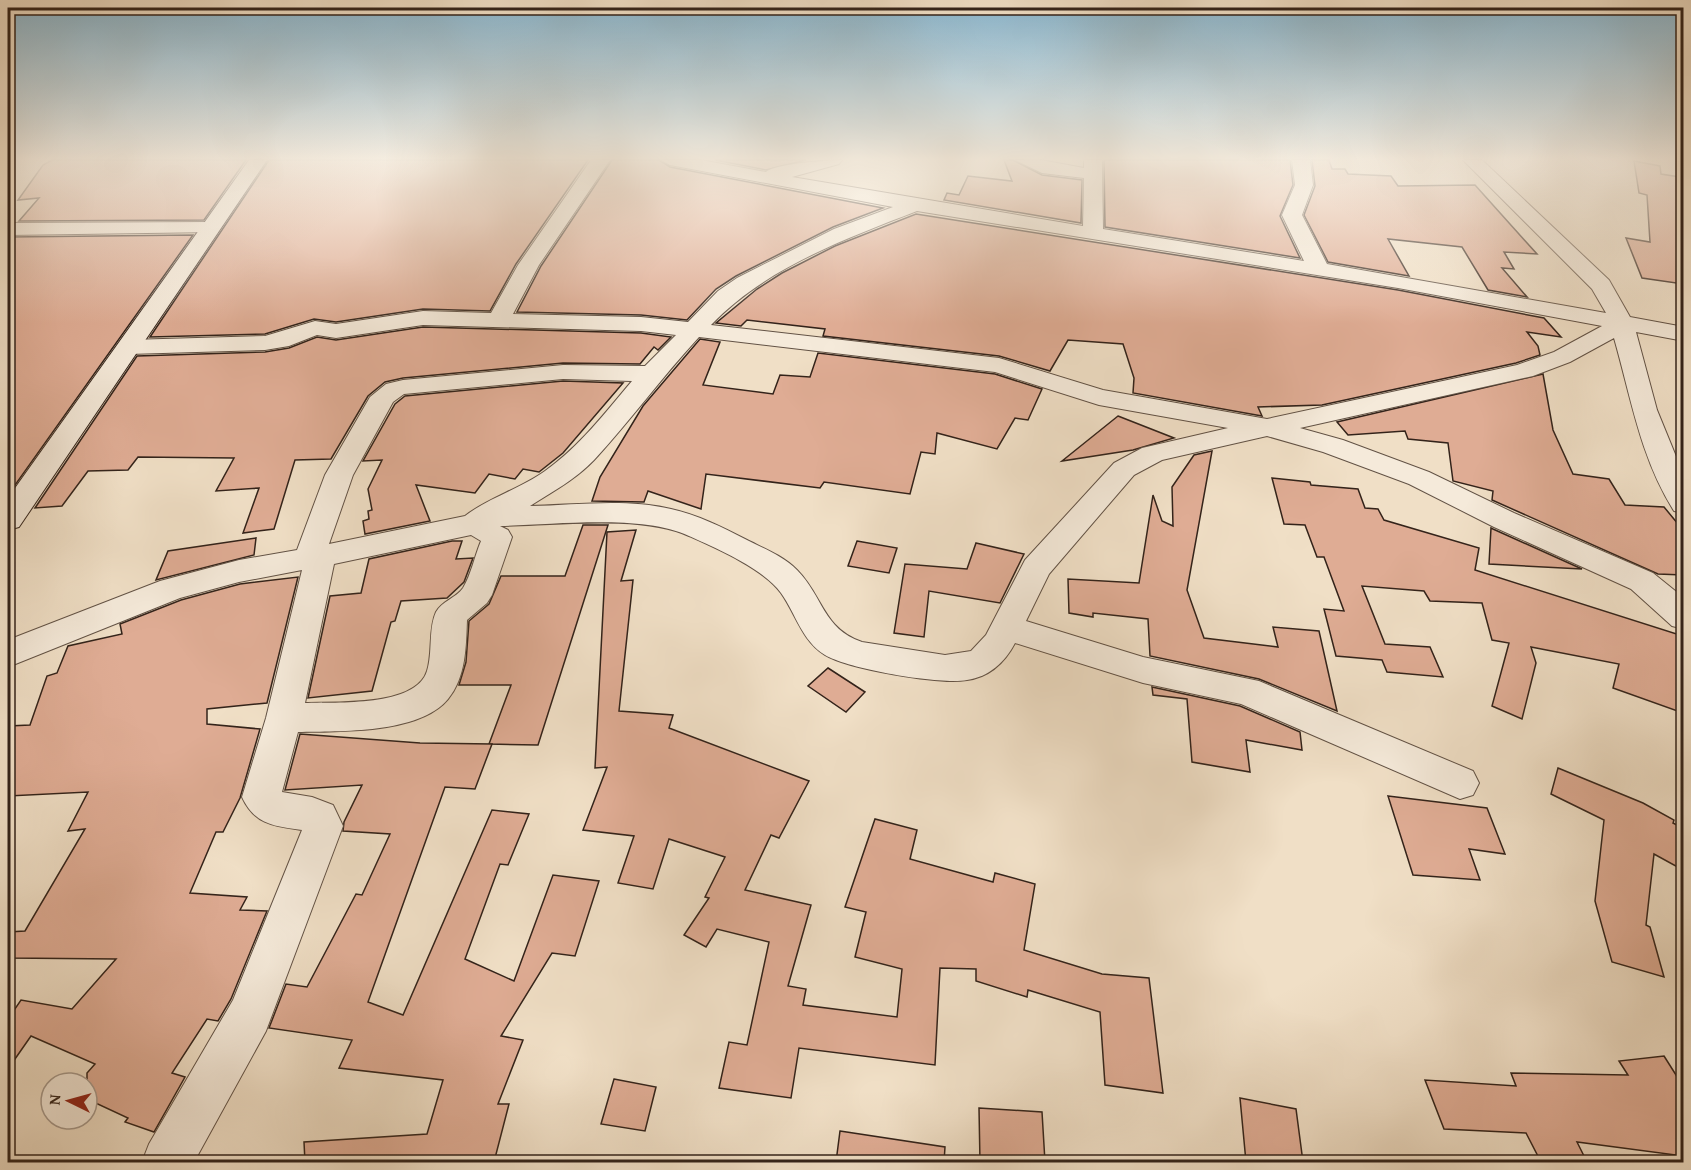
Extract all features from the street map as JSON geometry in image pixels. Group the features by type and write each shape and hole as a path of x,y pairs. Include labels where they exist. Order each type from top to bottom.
{"street":[{"path":"8,520 219,215"},
{"path":"499,321 508,298 526,267 561,215"},
{"path":"480,520 554,478 583,455 651,374 726,296 744,283 841,233 890,215"},
{"path":"978,215 1319,269 1683,334"},
{"path":"1092,215 1092,232"},
{"path":"1292,215 1319,269"},
{"path":"1528,215 1600,285 1624,323 1653,436 1683,504"},
{"path":"8,229 209,228"},
{"path":"129,347 265,343 281,341 315,328 336,331 423,318 693,328 999,365 1099,397 1266,427 1333,446 1419,478 1504,520 1642,581 1683,616"},
{"path":"8,654 171,589 239,571 314,559 480,520 633,514 669,518 699,528 776,568 792,584 822,634 838,647 862,655 945,668 967,667 983,660 998,644 1036,568 1124,469 1152,454 1524,371 1562,357 1624,323"},
{"path":"167,1162 250,1015 323,826 319,817 309,812 276,809 266,805 261,797 284,718 314,559 339,475 383,397 395,389 563,372 651,374"},
{"path":"284,718 385,713 416,702 435,690 446,666 451,615 476,595 498,537 480,520"},
{"path":"1006,628 1143,670 1247,691 1460,783"}],"building":[{"path":"25,215 208,215 204,220 19,221"},
{"path":"232,215 550,215 516,264 490,311 423,309 336,322 314,319 265,334 150,337"},
{"path":"575,215 866,215 833,227 736,276 716,289 687,320 641,315 517,312 541,266"},
{"path":"914,215 920,215 1398,290 1544,318 1561,337 1527,332 1538,346 1540,355 1516,363 1322,405 1258,407 1262,416 1133,393 1134,378 1123,344 1068,340 1050,371 999,356 823,336 825,329 747,320 741,326 716,323 757,289 782,273 835,246"},
{"path":"1031,215 1081,215 1081,223"},
{"path":"1105,215 1281,215 1300,258 1105,227"},
{"path":"1304,215 1502,215 1537,254 1504,252 1514,269 1502,268 1527,297 1488,290 1462,247 1388,239 1409,276 1328,262"},
{"path":"1648,215 1683,215 1683,284 1642,278 1626,238 1650,242"},
{"path":"193,235 8,495 8,237"},
{"path":"423,327 641,333 671,337 658,350 654,347 640,364 563,363 403,378 385,382 368,396 331,459 295,460 274,529 243,533 259,488 216,491 234,458 138,457 128,470 88,471 62,506 35,508 137,356 265,352 289,348 317,337 336,340"},
{"path":"700,339 720,342 703,385 773,394 780,375 810,377 818,353 995,374 1042,389 1028,420 1015,418 997,449 937,433 935,454 921,452 910,494 824,482 820,488 706,474 701,509 648,491 644,502 592,501 600,477 643,406"},
{"path":"1543,374 1553,430 1573,474 1609,479 1625,505 1664,507 1683,530 1683,575 1658,574 1492,500 1493,491 1453,481 1448,443 1408,439 1405,431 1348,435 1337,422"},
{"path":"563,381 623,383 563,453 539,472 523,469 515,479 489,474 475,493 416,485 430,521 365,534 363,521 369,519 368,511 372,510 368,489 382,460 363,461 395,404 405,396"},
{"path":"1118,416 1174,438 1133,450 1062,461"},
{"path":"1212,451 1187,590 1204,638 1278,647 1273,627 1319,631 1337,711 1259,679 1150,656 1148,619 1093,613 1093,617 1069,613 1068,579 1139,583 1153,495 1162,521 1173,526 1172,487 1194,455"},
{"path":"1272,478 1310,482 1311,485 1358,489 1365,508 1378,509 1384,520 1479,548 1475,570 1683,636 1683,713 1613,688 1619,664 1531,647 1536,663 1522,719 1492,706 1509,643 1492,640 1482,603 1430,601 1424,591 1362,586 1385,644 1430,647 1443,677 1387,672 1382,660 1336,656 1324,609 1344,611 1324,557 1317,557 1305,525 1284,524"},
{"path":"583,525 608,525 538,745 489,744 511,685 459,685 466,662 469,621 489,604 501,576 565,576"},
{"path":"1491,528 1493,529 1582,569 1489,564"},
{"path":"636,530 621,581 633,580 619,711 673,715 669,728 809,781 779,838 771,835 745,890 811,905 788,986 806,989 803,1005 897,1017 902,969 855,957 866,912 845,907 875,819 917,830 910,859 993,882 995,873 1035,884 1024,950 1102,974 1149,978 1163,1093 1105,1085 1100,1012 1028,990 1027,997 976,981 976,969 940,968 935,1065 799,1048 791,1098 719,1088 729,1042 747,1045 769,942 717,929 706,947 684,935 709,898 705,897 725,857 669,839 653,889 618,883 634,836 583,830 607,767 595,768 607,532"},
{"path":"256,538 254,555 156,580 168,551"},
{"path":"452,541 462,541 456,559 473,558 464,582 447,598 401,601 395,621 391,622 372,691 308,698 330,596 361,593 369,559"},
{"path":"857,541 897,548 889,573 848,566"},
{"path":"976,543 1024,554 1000,603 929,591 924,637 894,633 905,564 967,569"},
{"path":"298,577 267,703 207,709 207,724 260,729 240,798 223,832 216,832 190,893 247,897 240,910 267,911 231,999 218,1021 207,1019 172,1073 185,1077 154,1132 125,1122 128,1118 99,1105 99,1071 89,1071 95,1064 31,1036 8,1069 8,1019 21,1000 72,1009 116,959 8,958 8,932 25,931 85,829 68,831 88,792 8,796 8,726 30,725 47,676 57,673 68,646 122,634 120,624 181,600 240,584"},
{"path":"828,668 865,692 846,712 808,686"},
{"path":"1152,687 1240,706 1300,732 1302,750 1246,740 1250,772 1192,762 1187,699 1153,695"},
{"path":"300,734 420,743 492,744 475,789 445,787 368,1002 403,1015 492,810 529,814 508,865 500,864 465,959 514,981 553,875 599,881 575,956 552,953 501,1036 523,1040 498,1104 509,1104 494,1162 305,1162 304,1142 427,1134 443,1080 339,1068 352,1040 269,1028 286,984 307,987 356,894 362,895 390,834 343,831 344,822 362,785 285,790"},
{"path":"1558,768 1643,803 1674,820 1673,823 1683,828 1683,870 1654,854 1646,925 1650,927 1664,977 1612,962 1595,901 1604,820 1551,794"},
{"path":"1388,796 1487,808 1505,854 1469,849 1480,880 1413,875"},
{"path":"1664,1056 1683,1086 1683,1156 1577,1142 1587,1162 1541,1162 1526,1133 1444,1129 1425,1080 1516,1086 1511,1073 1628,1075 1619,1061"},
{"path":"614,1079 656,1087 645,1131 601,1124"},
{"path":"1240,1098 1296,1109 1303,1162 1246,1162"},
{"path":"979,1108 1042,1112 1045,1162 980,1162"},
{"path":"840,1131 945,1147 944,1162 836,1162"}]}
